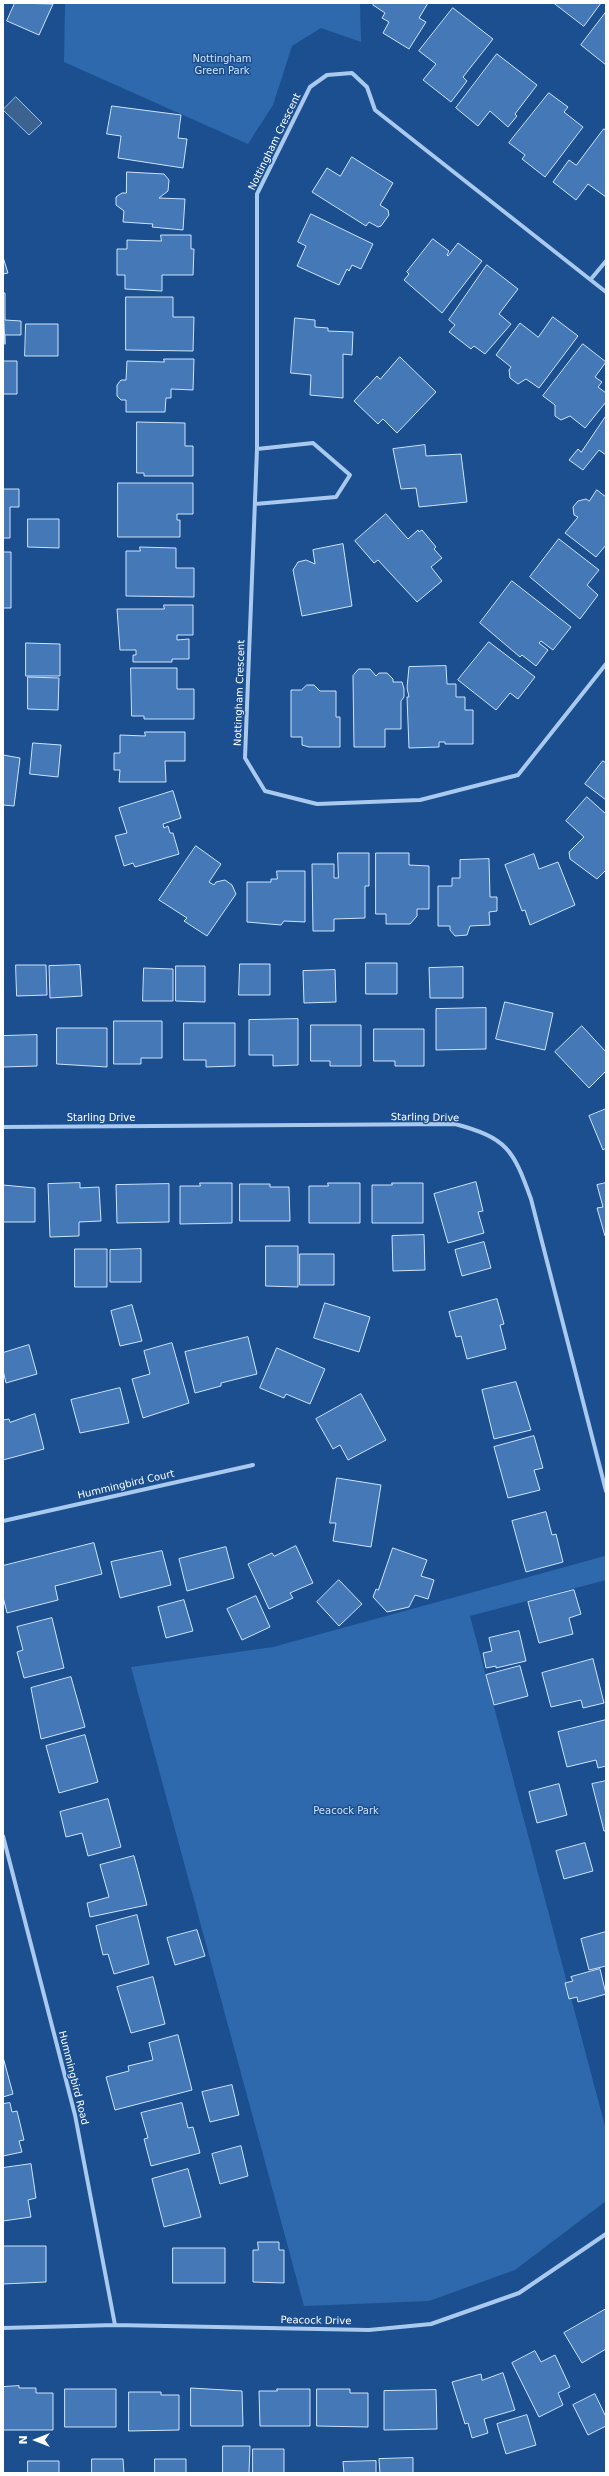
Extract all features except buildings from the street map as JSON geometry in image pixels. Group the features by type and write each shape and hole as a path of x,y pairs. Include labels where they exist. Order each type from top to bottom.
{"street":[{"name":"Nottingham Crescent","path":"606,292 375,110 367,87 352,73 327,75 310,87 256,194 257,448 245,758 265,791 317,804 420,800 518,775 606,664"},
{"path":"591,279 606,261"},
{"path":"255,504 336,497 350,475 313,443 257,448"},
{"name":"Starling Drive","path":"3,1127 455,1124 480,1131 498,1139 518,1162 531,1199 606,1491"},
{"name":"Hummingbird Court","path":"3,1521 253,1464"},
{"name":"Hummingbird Road","path":"3,1836 75,2114 115,2325"},
{"name":"Peacock Drive","path":"3,2328 115,2325 369,2330 431,2324 519,2293 606,2234"}],"green space":[{"name":"Nottingham Green Park","path":"65,3 360,3 361,42 321,28 292,46 273,105 248,144 64,62"},
{"name":"Peacock Park","path":"605,1556 606,1580 470,1616 606,2130 606,2201 515,2270 429,2301 304,2306 131,1667 273,1647"}],"shaded area":[{"path":"16,97 42,123 29,135 3,110"}]}
